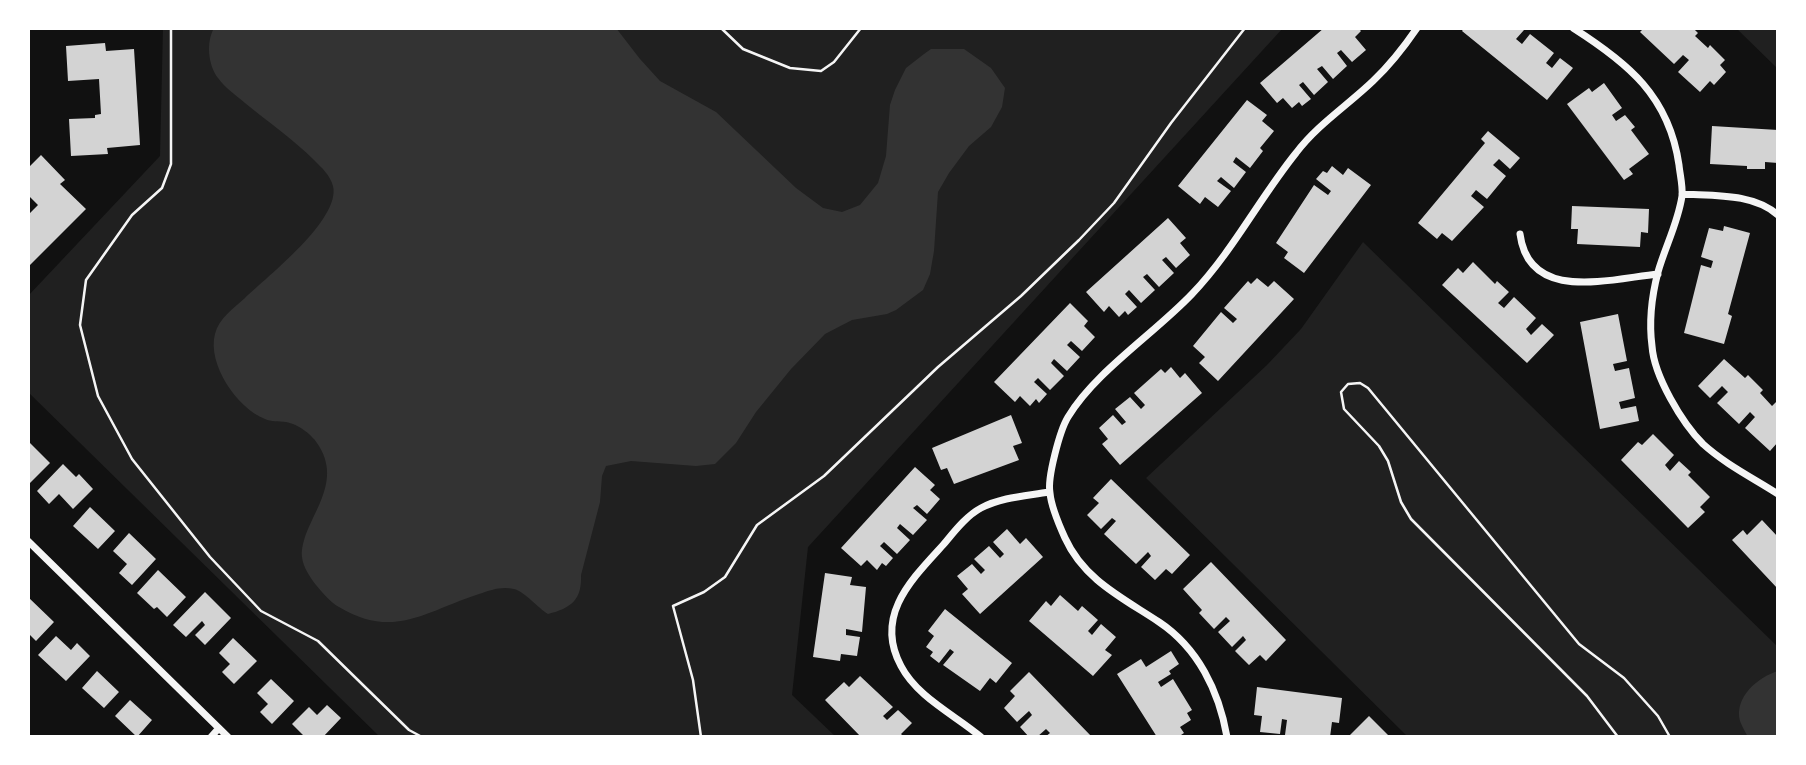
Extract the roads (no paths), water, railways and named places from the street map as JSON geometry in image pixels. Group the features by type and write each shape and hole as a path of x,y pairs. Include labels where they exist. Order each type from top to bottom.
{"street":[{"path":"1227,737 1224,719 1211,682 1193,653 1161,623 1110,591 1085,569 1068,544 1049,492 1060,437 1068,418 1086,392 1172,315 1202,284 1233,245 1296,152 1394,61 1417,28"},
{"path":"1573,28 1628,66 1655,97 1673,137 1682,194 1658,274 1652,307 1652,348 1668,393 1677,410 1702,443 1721,459 1778,494"},
{"path":"1682,194 1740,198 1759,204 1778,215"},
{"path":"1520,234 1522,248 1529,262 1541,274 1557,281 1658,274"},
{"path":"981,737 906,676 891,637 894,611 908,583 972,513 1002,499 1049,492"},
{"path":"28,541 228,737"},
{"path":"211,737 219,728"}]}
